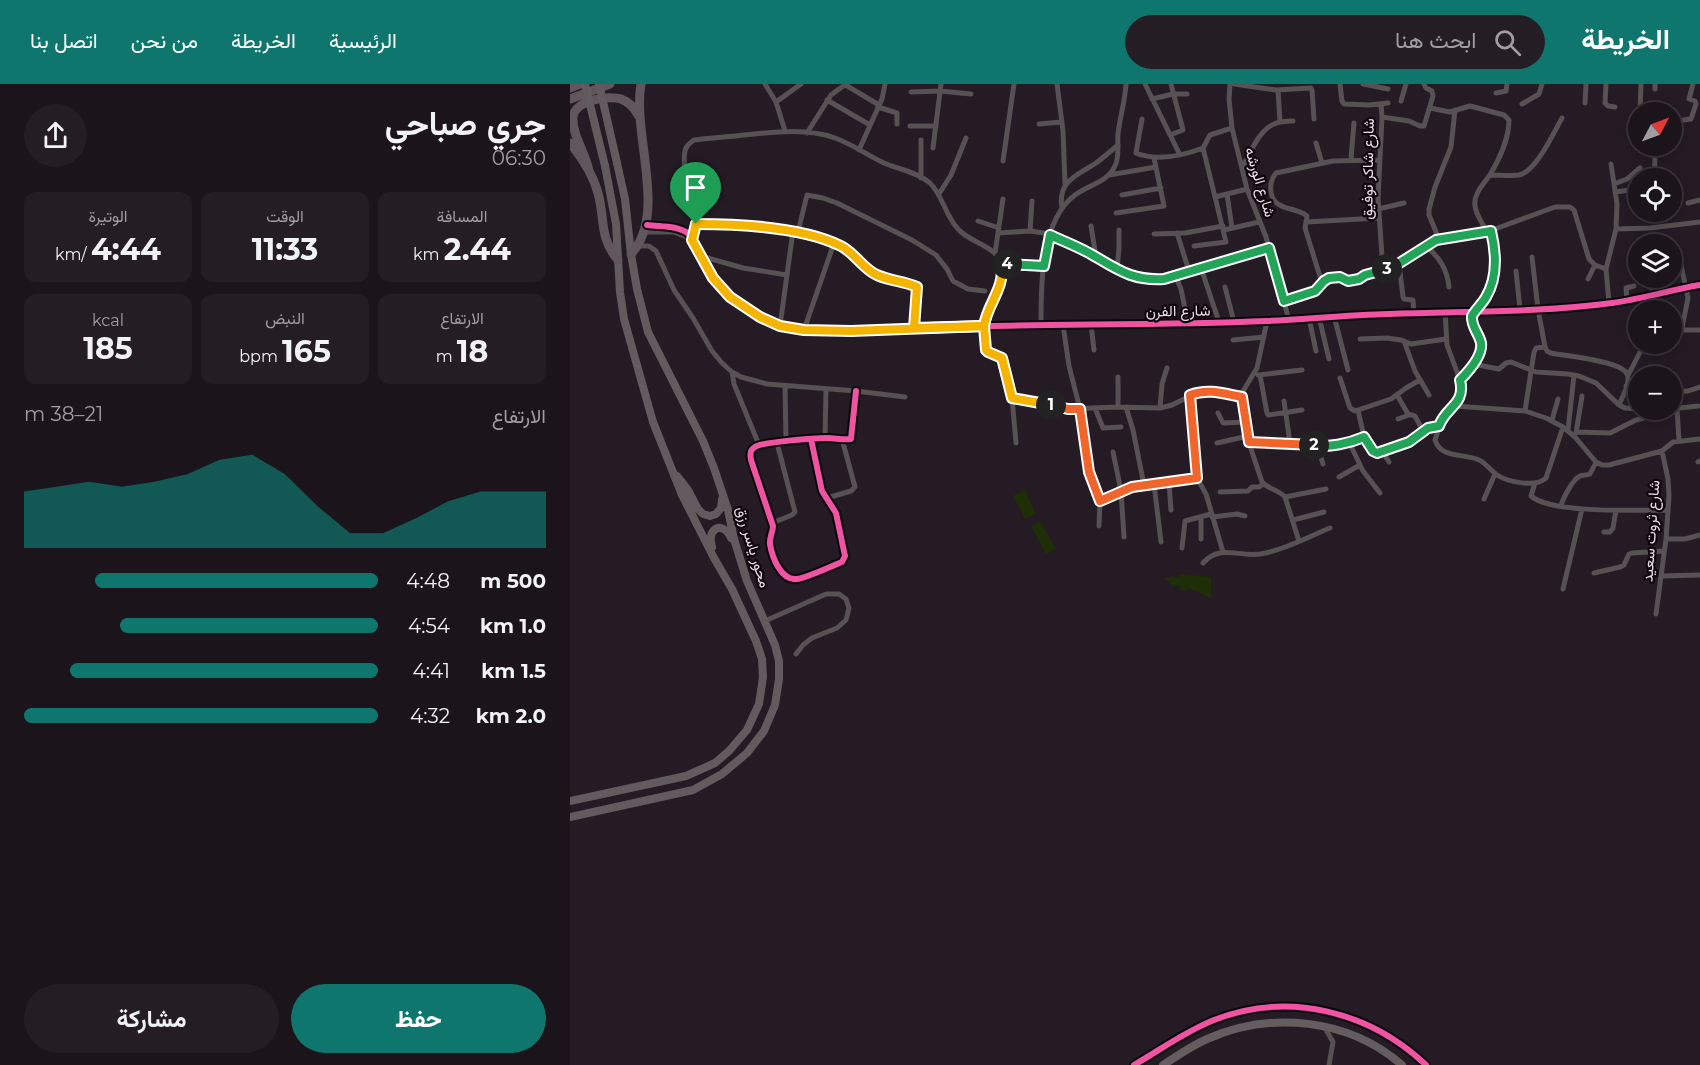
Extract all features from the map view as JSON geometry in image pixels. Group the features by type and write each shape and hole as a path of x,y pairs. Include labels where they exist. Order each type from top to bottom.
{"highway":[{"path":"570,88 580,84"},
{"path":"570,99 610,84"},
{"path":"631,254 638,246 646,228 648,202 639,117 641,84"},
{"path":"589,171 573,119 579,106 587,102 616,98 631,104 639,117"},
{"path":"570,143 589,171 598,192 606,241 618,260"}],"main road":[{"name":"محور ياسر رزق","path":"570,801 676,778 696,772 722,758 747,730 761,696 764,677 762,659 756,641 742,610 697,527 653,422 624,320 616,224 585,84"},
{"name":"محور ياسر رزق","path":"570,818 693,789 713,780 740,760 754,746 764,731 777,696 779,670 777,653 747,581 722,490 703,441 648,332 637,289 628,216 599,84"},
{"path":"671,469 703,514 713,515 719,511 722,505 722,490"},
{"path":"719,567 710,540 710,535 714,530 722,528 727,530 737,549"}],"street":[{"path":"765,84 776,102 785,131"},
{"path":"776,102 801,84"},
{"path":"807,132 827,100 845,84 879,106 897,113 897,124"},
{"path":"859,150 879,106 885,84"},
{"path":"1003,161 1014,84"},
{"path":"1057,84 1062,122 1065,184 1061,196 1062,208"},
{"path":"1109,175 1116,165 1119,152 1118,138 1126,84"},
{"path":"1144,84 1180,155"},
{"path":"1170,135 1183,130 1172,84"},
{"path":"1232,84 1288,91 1309,88 1312,90 1314,119"},
{"name":"شارع الورشه","path":"1232,84 1229,106 1232,128 1247,189 1269,248 1289,320"},
{"path":"1340,84 1344,104 1388,103"},
{"path":"1363,84 1388,89"},
{"path":"1401,101 1406,84"},
{"path":"1382,117 1409,121 1422,126 1425,124 1433,93 1424,84"},
{"path":"1496,93 1506,91 1506,84"},
{"path":"1522,104 1539,94 1542,84"},
{"path":"1585,103 1586,84"},
{"path":"1606,84 1605,103 1615,107"},
{"path":"1640,102 1641,84"},
{"path":"1683,120 1689,120 1696,103 1689,98 1693,84"},
{"path":"933,148 940,87"},
{"path":"911,92 940,87 971,94"},
{"path":"1277,88 1280,122"},
{"path":"1152,99 1173,94 1187,94"},
{"path":"827,100 870,124"},
{"name":"شارع شاكر توفيق","path":"1381,104 1378,209 1383,270"},
{"path":"1430,108 1450,112 1470,106 1504,116 1509,120 1504,142 1490,175 1480,188 1475,205 1489,231 1495,257 1493,280 1486,297 1474,311 1471,320 1481,343 1473,369"},
{"path":"1439,239 1429,209 1451,147 1455,110"},
{"path":"1692,116 1700,115"},
{"path":"1490,175 1520,175 1528,171 1562,118"},
{"path":"1142,119 1136,153 1154,158 1180,155 1203,148"},
{"path":"1242,168 1269,126 1293,121"},
{"path":"1039,124 1062,122"},
{"path":"1351,159 1354,123"},
{"path":"910,126 936,126"},
{"path":"1194,246 1226,242 1203,148 1209,135 1232,128"},
{"path":"646,228 674,232 692,240 696,224 685,151 690,142 699,140 785,131 807,132 834,138 921,178 931,184 939,194 945,212 956,228 966,237 990,248 1001,264 1001,284 986,315 984,326 986,350 1002,358 1012,398 1016,443"},
{"path":"939,194 951,175 966,138"},
{"path":"921,140 921,178"},
{"path":"1316,143 1322,163"},
{"path":"1065,184 1118,145"},
{"path":"1116,213 1165,206 1154,158"},
{"path":"1322,283 1305,228 1305,213 1280,206 1274,200 1271,188 1273,177 1276,173 1322,163 1351,159 1379,160"},
{"path":"1609,303 1606,269 1616,229 1617,204 1611,164"},
{"path":"1041,325 1044,266 1050,235 1055,219 1062,208 1077,194 1109,175 1156,167"},
{"path":"1614,184 1628,179"},
{"path":"1122,195 1161,188"},
{"path":"1215,196 1247,189"},
{"path":"1615,192 1628,190"},
{"path":"1227,194 1232,228"},
{"path":"780,326 795,232 806,195 823,198 920,244 942,262 953,281 968,289 985,291"},
{"path":"995,253 1003,199"},
{"path":"1688,203 1700,200"},
{"path":"1030,231 1032,201"},
{"path":"1378,209 1404,203"},
{"path":"1284,301 1315,291 1329,278 1340,277 1348,281 1359,279 1398,264 1439,239 1489,231 1555,207 1572,207 1589,259 1595,265 1606,269"},
{"path":"1306,222 1379,218"},
{"path":"978,221 999,230 1030,231 1050,235 1117,270 1134,277 1152,280 1269,248"},
{"path":"1154,234 1232,228 1259,222"},
{"path":"1616,229 1650,228 1700,222"},
{"path":"696,224 795,232 834,243 852,253 876,274 917,287 914,328"},
{"path":"1091,226 1096,257"},
{"path":"1117,270 1119,230"},
{"path":"1177,233 1189,271"},
{"name":"شارع الفرن","path":"692,240 713,278 730,297 760,317 780,326 804,330 851,331 984,326 1234,322 1446,311 1538,309 1609,303 1700,285"},
{"path":"804,330 834,243"},
{"path":"638,246 650,246 656,251 674,290 712,351 732,372 754,382 785,387 856,391 905,397"},
{"path":"1426,246 1443,264 1449,287"},
{"path":"700,256 743,268 787,275"},
{"path":"1532,257 1538,309 1547,351 1599,361 1620,368 1628,375 1619,405"},
{"path":"1001,264 1044,266"},
{"path":"1398,264 1403,297 1413,300 1414,313"},
{"path":"1588,279 1595,265"},
{"path":"1682,269 1688,306 1682,328 1700,330"},
{"path":"1516,271 1520,309"},
{"path":"1203,274 1219,322"},
{"path":"1175,275 1181,289 1188,323"},
{"path":"1226,287 1234,322"},
{"path":"1627,300 1626,288 1628,288"},
{"path":"1652,288 1653,296"},
{"path":"1668,288 1669,292"},
{"path":"1446,311 1446,339 1462,392 1455,406 1444,415 1435,440 1440,448 1452,455 1480,460 1495,474 1510,480 1535,483 1544,481 1565,429 1574,375"},
{"path":"1334,316 1348,370"},
{"path":"1319,317 1329,359"},
{"path":"1309,318 1316,351"},
{"path":"1267,321 1257,368 1244,389 1242,397 1249,442 1263,484 1286,497 1299,541"},
{"path":"1091,324 1094,350"},
{"path":"1063,325 1069,366 1080,409 1089,472 1100,501 1099,526"},
{"path":"1233,340 1264,337"},
{"path":"1360,339 1387,338 1410,344 1446,339"},
{"path":"1404,341 1420,380 1429,395"},
{"path":"1526,411 1534,349 1545,347"},
{"path":"1460,380 1478,365 1499,369 1511,362 1532,372 1574,375 1596,383 1619,405 1628,408"},
{"path":"1160,408 1162,384 1167,368"},
{"path":"1253,375 1302,370"},
{"path":"732,372 734,384 759,445"},
{"path":"1260,375 1267,413 1271,416 1302,410"},
{"path":"1118,377 1118,407"},
{"path":"1340,378 1350,408 1355,411 1391,399 1420,380"},
{"path":"785,387 786,442"},
{"path":"1682,391 1700,387"},
{"path":"825,438 826,389"},
{"path":"811,439 821,487 836,513 844,558 842,562 797,579 789,577 780,569 772,553 770,541 773,531 772,523 750,456 752,449 759,445 811,439 849,439 852,437 856,391"},
{"path":"1012,398 1068,409 1080,409 1160,408 1205,391 1242,397"},
{"path":"1190,395 1197,478 1206,494 1223,552"},
{"path":"1397,395 1409,415"},
{"path":"1582,396 1576,434 1596,462 1602,465 1662,451 1679,440 1700,439"},
{"path":"1552,420 1558,399"},
{"path":"1284,401 1290,443"},
{"path":"1455,406 1526,411 1552,420 1576,434 1610,433 1636,420"},
{"path":"1682,408 1698,406"},
{"path":"1126,407 1144,485"},
{"path":"1095,408 1103,428 1121,427"},
{"path":"1358,410 1364,437 1375,452 1409,442 1423,431 1439,426"},
{"path":"1218,413 1223,423 1246,422"},
{"path":"1398,420 1409,415 1415,416 1423,431"},
{"path":"1676,420 1679,440"},
{"path":"1217,443 1248,436"},
{"path":"1249,442 1317,445 1349,442 1364,437"},
{"path":"827,498 851,491 855,487 842,439"},
{"path":"1349,442 1360,465 1380,493"},
{"path":"772,523 789,517 795,512 777,443"},
{"path":"1317,445 1323,464"},
{"path":"1382,451 1389,462"},
{"name":"شارع ثروت سعيد","path":"1656,614 1666,539 1669,488 1662,451"},
{"path":"1113,452 1121,491 1124,537"},
{"path":"1561,506 1564,496 1575,479 1590,474 1596,462"},
{"path":"1339,477 1360,465"},
{"path":"1484,499 1495,474"},
{"path":"1100,501 1121,491 1144,485 1197,478"},
{"path":"1169,483 1171,510"},
{"path":"1535,483 1532,498 1544,504 1582,509 1668,510"},
{"path":"1154,484 1161,542"},
{"path":"1220,492 1248,491 1263,484"},
{"path":"1286,497 1326,489"},
{"path":"1563,589 1582,509"},
{"path":"1604,532 1610,532 1613,528 1616,510"},
{"path":"1293,520 1324,512"},
{"path":"1182,548 1185,521 1211,516 1237,514 1245,516"},
{"path":"1201,538 1202,517"},
{"path":"1203,563 1212,555 1223,552 1262,553 1330,528"},
{"path":"1666,539 1685,539 1700,535"},
{"path":"1594,573 1624,565 1629,554 1632,553 1664,551"},
{"path":"1661,576 1700,575"},
{"path":"765,621 826,594 839,594 846,599 849,612 846,620 837,628 812,638 796,654"},
{"path":"1134,1065 1211,1021 1233,1013 1281,1006 1327,1010 1352,1018 1399,1042 1425,1065"},
{"path":"1233,1013 1236,1029"},
{"path":"1163,1065 1205,1040 1236,1029 1278,1022 1303,1022 1346,1032 1375,1046 1402,1065"},
{"path":"1324,1026 1334,1042"},
{"path":"1329,1065 1334,1042 1346,1032"}],"green space":[{"path":"1025,490 1036,514 1025,519 1013,496"},
{"path":"1040,521 1056,549 1046,554 1031,526"},
{"path":"1180,574 1211,577 1211,598 1188,588 1186,591 1181,590 1178,585 1173,587 1169,581 1165,580 1171,576 1179,578"}],"cycle path":[{"path":"647,225 674,228 689,234 714,277 736,301 763,320 779,326 803,330 1162,324 1528,310 1612,303 1700,285"},
{"path":"811,439 822,491 836,513 845,556 842,562 826,569 791,579 778,567 773,555 770,542 773,526 751,460 751,451 760,445 778,442 821,438 851,439 856,391"},
{"path":"1134,1065 1204,1024 1242,1011 1270,1007 1299,1007 1326,1011 1353,1019 1404,1046 1426,1065"}],"route":[{"path":"696,224 692,240 713,278 740,305 780,326 804,330 851,331 984,326 986,350 1002,358 1012,398 1068,409 1080,409 1089,472 1100,501 1132,487 1197,478 1190,395 1197,392 1205,391 1242,397 1249,442 1321,446 1356,441 1364,437 1373,451 1377,453 1409,442 1428,428 1439,426 1444,415 1455,406 1460,398 1462,392 1460,380 1473,369 1481,348 1471,320 1474,311 1490,289 1495,257 1491,231 1470,236 1443,238 1383,270 1348,281 1340,277 1329,278 1315,291 1284,301 1269,248 1164,279 1152,280 1128,275 1086,251 1050,235 1044,266 1001,264 1003,270 1001,284 986,315 984,326 914,328 917,287 882,277 870,271 843,247 824,239 793,231 696,224"}]}
